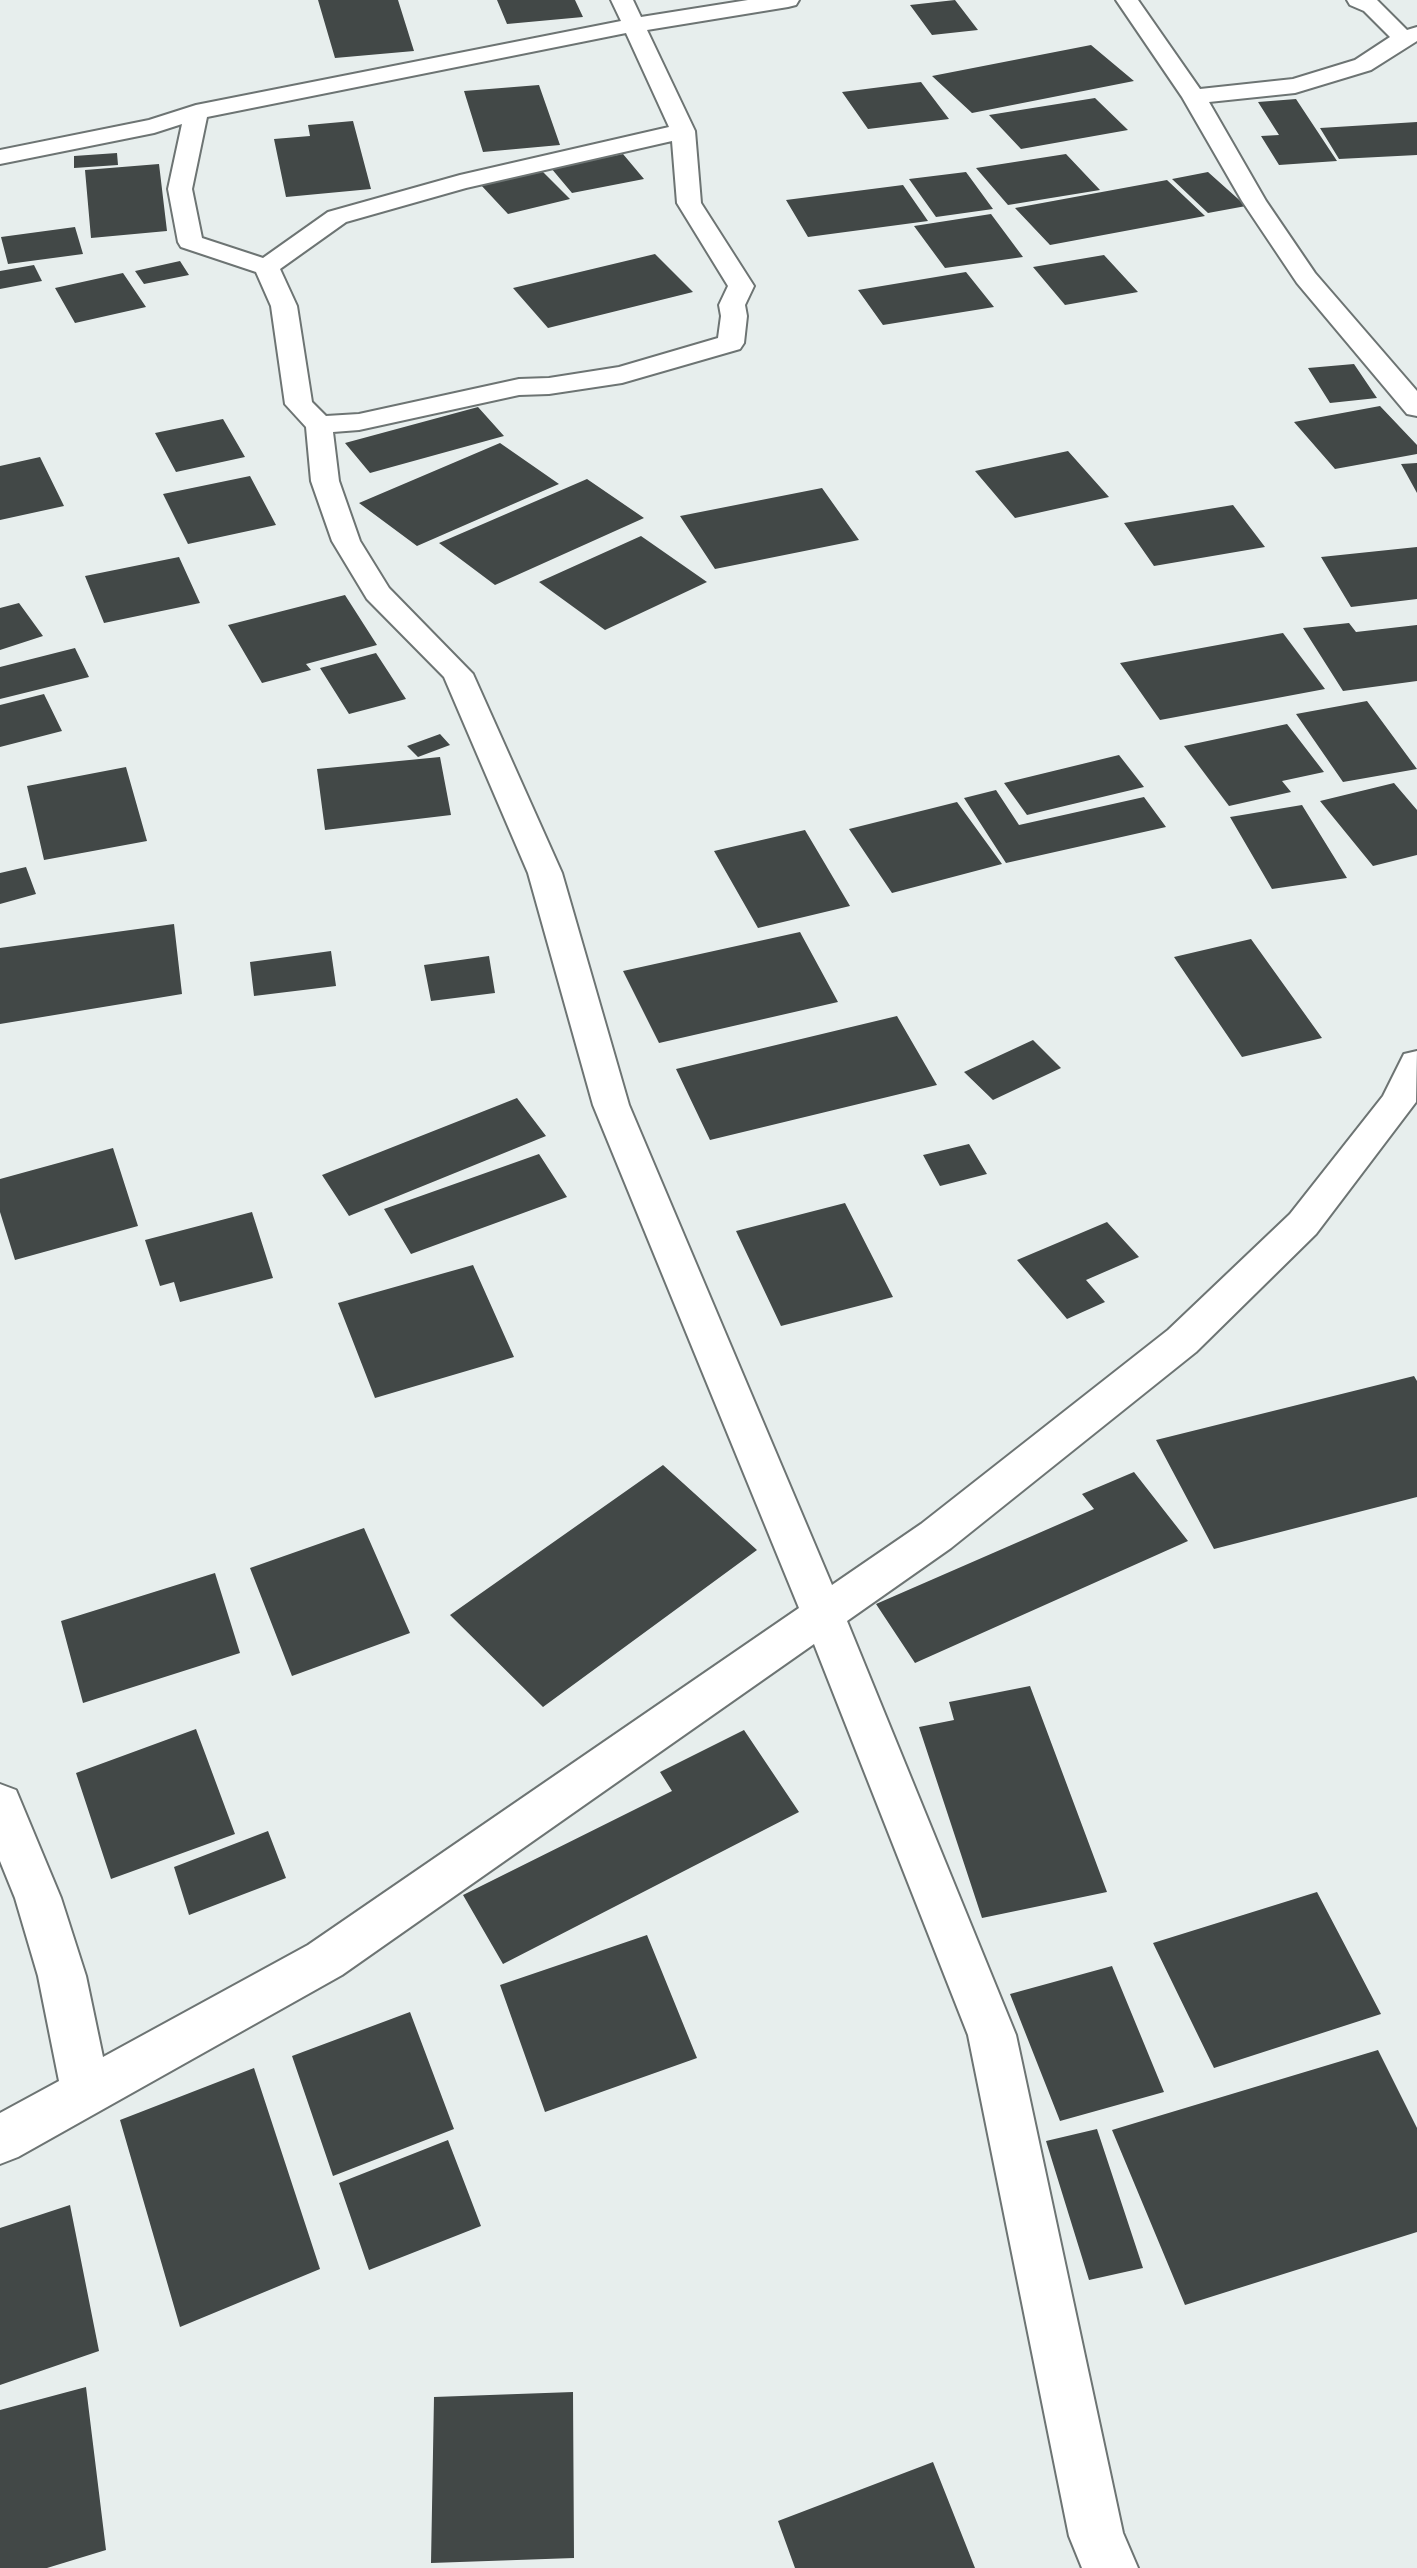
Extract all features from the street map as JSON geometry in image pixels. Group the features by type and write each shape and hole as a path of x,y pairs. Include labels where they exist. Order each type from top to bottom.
{"street":[{"path":"319,425 359,422 519,387 549,386 622,375 731,343 734,316 732,305 741,286 690,203 683,131 622,0"},
{"path":"0,157 154,126 195,112 635,25 788,0"},
{"path":"1127,0 1194,96 1254,201 1306,278 1417,408"},
{"path":"1194,96 1295,86 1363,65 1410,36 1372,6 1358,0"},
{"path":"195,112 180,190 190,242 266,267 284,306 299,404 319,425 325,481 346,541 377,593 458,674 545,873 611,1105 823,1614 992,2035 1096,2536 1110,2568"},
{"path":"266,267 337,216 460,182 683,131"},
{"path":"0,2140 325,1960 936,1536 1182,1341 1303,1224 1398,1102 1417,1063"},
{"path":"0,1804 38,1898 62,1976 86,2092"}],"building":[{"path":"318,0 398,0 414,51 335,58"},
{"path":"497,0 575,0 583,17 507,24"},
{"path":"955,0 978,30 932,35 910,5"},
{"path":"1091,45 1134,81 972,113 932,76"},
{"path":"921,82 949,119 868,129 842,92"},
{"path":"539,85 560,145 483,152 464,91"},
{"path":"1095,98 1128,130 1021,149 989,115"},
{"path":"1296,99 1337,161 1279,165 1261,136 1279,135 1258,102"},
{"path":"353,121 371,189 286,197 274,139 310,136 308,125"},
{"path":"1417,122 1417,155 1339,159 1320,128"},
{"path":"117,153 118,165 74,168 74,156"},
{"path":"623,154 644,179 572,193 551,168"},
{"path":"1066,154 1100,190 1008,205 976,168"},
{"path":"159,164 167,231 91,238 85,170"},
{"path":"542,171 570,199 508,214 480,184"},
{"path":"966,172 993,209 936,217 909,179"},
{"path":"1208,172 1246,206 1208,213 1172,179"},
{"path":"1167,180 1205,216 1050,245 1015,208"},
{"path":"903,185 928,221 808,237 786,200"},
{"path":"991,214 1023,257 945,268 914,226"},
{"path":"75,227 83,254 8,264 1,237"},
{"path":"655,254 693,292 548,328 513,288"},
{"path":"1104,255 1138,292 1065,305 1033,267"},
{"path":"180,261 189,275 144,284 135,271"},
{"path":"34,265 42,281 0,289 0,271"},
{"path":"966,272 994,307 883,325 858,290"},
{"path":"123,273 146,307 75,323 55,288"},
{"path":"1354,364 1377,398 1330,403 1308,368"},
{"path":"1380,406 1417,445 1417,454 1335,469 1294,422"},
{"path":"478,407 504,436 370,473 345,443"},
{"path":"223,419 245,457 176,472 155,433"},
{"path":"500,443 559,484 417,546 359,503"},
{"path":"1068,451 1109,497 1015,518 975,471"},
{"path":"40,457 64,506 0,520 0,466"},
{"path":"1417,463 1417,493 1401,464"},
{"path":"250,476 276,525 188,544 163,494"},
{"path":"587,479 644,518 495,585 439,543"},
{"path":"822,488 859,540 715,569 680,516"},
{"path":"1233,505 1265,547 1154,566 1124,523"},
{"path":"641,536 707,582 605,630 539,582"},
{"path":"1417,547 1417,599 1351,607 1321,557"},
{"path":"179,557 200,603 104,623 85,576"},
{"path":"345,595 377,645 306,664 311,670 262,683 228,625"},
{"path":"19,603 43,636 0,650 0,608"},
{"path":"1349,623 1356,632 1417,625 1417,681 1343,691 1303,628"},
{"path":"1283,633 1325,689 1160,720 1120,663"},
{"path":"75,648 89,677 0,699 0,667"},
{"path":"376,653 406,699 349,714 320,668"},
{"path":"44,694 62,731 0,747 0,705"},
{"path":"1367,701 1417,769 1343,782 1296,714"},
{"path":"1287,724 1324,772 1282,781 1291,792 1229,806 1184,746"},
{"path":"440,734 450,745 418,757 407,746"},
{"path":"1119,755 1144,787 1027,815 1004,783"},
{"path":"440,757 451,815 325,830 317,769"},
{"path":"126,767 147,841 44,860 27,786"},
{"path":"1394,783 1417,810 1417,855 1373,866 1320,801"},
{"path":"996,790 1019,825 1144,797 1166,827 1006,863 964,798"},
{"path":"957,802 1002,864 892,893 849,829"},
{"path":"1302,805 1347,878 1272,889 1230,817"},
{"path":"805,830 850,906 758,928 714,851"},
{"path":"26,867 36,894 0,904 0,873"},
{"path":"174,924 182,994 0,1024 0,948"},
{"path":"800,932 838,1002 659,1043 623,971"},
{"path":"1251,939 1322,1038 1242,1057 1174,957"},
{"path":"331,951 336,986 254,996 250,962"},
{"path":"489,956 495,993 431,1001 424,965"},
{"path":"897,1016 937,1085 710,1140 676,1069"},
{"path":"1033,1040 1061,1068 993,1100 964,1072"},
{"path":"517,1098 546,1136 349,1216 322,1175"},
{"path":"969,1144 987,1174 940,1186 923,1155"},
{"path":"113,1148 138,1226 15,1260 0,1212 0,1179"},
{"path":"539,1154 567,1197 411,1254 384,1209"},
{"path":"845,1203 893,1297 781,1326 736,1231"},
{"path":"252,1212 273,1278 180,1302 174,1282 160,1286 145,1240"},
{"path":"1107,1222 1139,1257 1086,1280 1105,1302 1067,1319 1017,1260"},
{"path":"473,1265 514,1357 375,1398 338,1303"},
{"path":"1414,1376 1417,1381 1417,1497 1214,1549 1156,1440"},
{"path":"663,1465 757,1550 543,1707 450,1615"},
{"path":"1134,1472 1188,1541 915,1663 876,1604 1094,1509 1082,1494"},
{"path":"364,1528 410,1633 292,1676 250,1568"},
{"path":"215,1573 240,1653 83,1703 61,1621"},
{"path":"1030,1686 1107,1892 982,1918 919,1727 954,1720 949,1702"},
{"path":"196,1729 235,1834 111,1879 76,1773"},
{"path":"744,1730 799,1812 503,1964 463,1895 672,1791 660,1772"},
{"path":"268,1831 286,1878 189,1915 174,1867"},
{"path":"1317,1892 1381,2014 1214,2068 1153,1943"},
{"path":"647,1935 697,2058 545,2112 500,1985"},
{"path":"1112,1966 1164,2092 1060,2121 1010,1994"},
{"path":"410,2012 454,2129 333,2176 292,2056"},
{"path":"1378,2050 1417,2128 1417,2232 1185,2305 1112,2130"},
{"path":"254,2068 320,2269 180,2327 120,2120"},
{"path":"1097,2129 1143,2268 1089,2280 1046,2141"},
{"path":"448,2140 481,2226 369,2270 339,2183"},
{"path":"70,2205 99,2351 0,2385 0,2228"},
{"path":"86,2387 106,2550 47,2568 0,2568 0,2410"},
{"path":"573,2392 574,2558 431,2563 434,2397"},
{"path":"933,2462 975,2568 795,2568 778,2521"}]}
